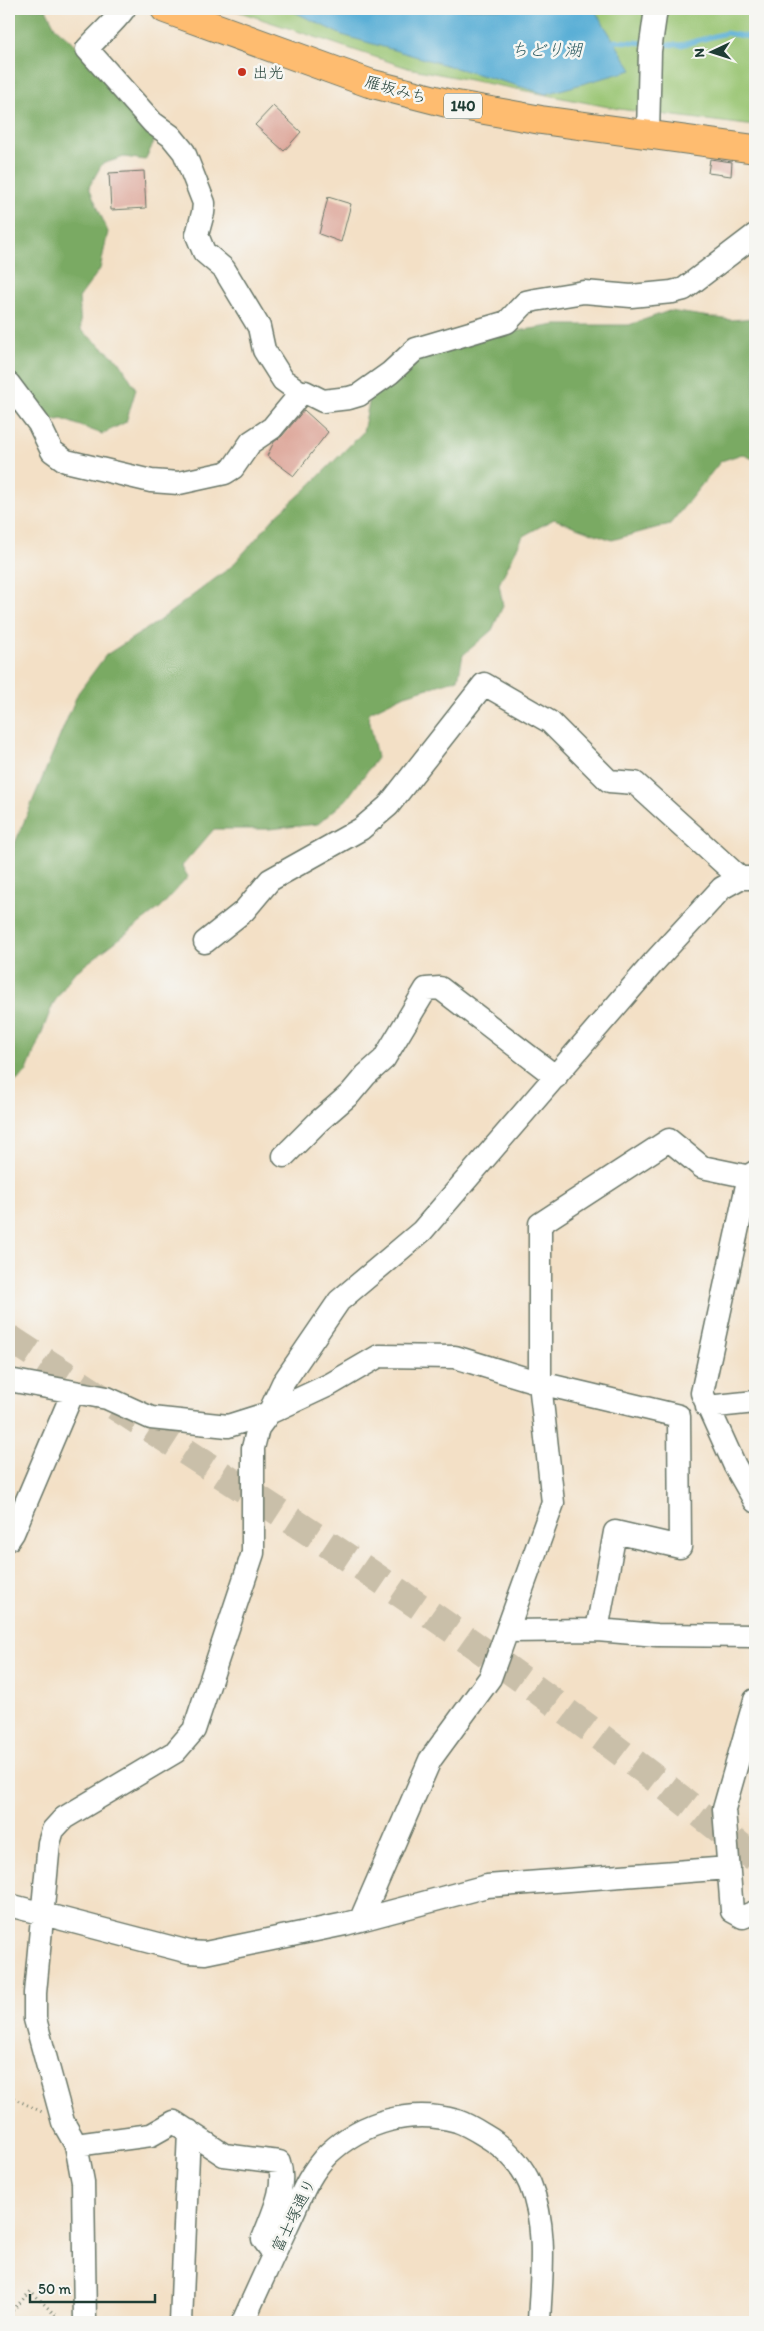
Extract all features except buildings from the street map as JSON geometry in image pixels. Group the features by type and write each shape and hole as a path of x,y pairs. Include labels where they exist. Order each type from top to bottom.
{"highway":[{"name":"雁坂みち","path":"176,11 369,83 451,104 541,120 755,149"}],"street":[{"path":"124,9 113,24 101,33 87,49 153,123 171,136 184,152 204,203 197,235 204,252 224,269 259,327 264,350 283,380 307,395 323,401 349,398 359,394 390,373 416,349 507,322 526,302 584,292 631,296 684,289 755,235"},
{"path":"648,134 651,44 656,9"},
{"path":"9,384 39,424 52,451 66,461 151,481 178,483 225,473 233,468 251,442 272,428 307,395"},
{"path":"85,2322 83,2182 76,2145 63,2122 35,2019 35,1993 44,1914 49,1843 53,1830 64,1818 174,1752 194,1730 253,1553 253,1448 258,1428 270,1413 283,1383 339,1301 422,1231 653,963 722,888 748,878 635,783 609,781 550,722 484,684 388,806 361,829 270,880 244,911 205,942"},
{"path":"284,1156 384,1059 426,988 440,988 556,1077"},
{"path":"361,1919 430,1760 490,1678 553,1503 540,1383 540,1224 668,1140 702,1167 753,1175 702,1393 735,1466 755,1501"},
{"path":"9,1380 107,1398 151,1418 228,1426 270,1413 332,1384 379,1356 455,1357 540,1383 679,1416 680,1547 615,1532 597,1630"},
{"path":"9,1539 73,1392"},
{"path":"707,1407 755,1402"},
{"path":"508,1631 597,1630 657,1635 755,1636"},
{"path":"755,1700 724,1809 732,1911 744,1917 755,1912"},
{"path":"9,1905 188,1952 205,1953 361,1919 486,1886 729,1868"},
{"name":"富士塚通り","path":"242,2322 310,2177 327,2156 343,2141 370,2126 396,2118 423,2115 459,2121 492,2140 510,2154 529,2182 539,2212 542,2245 539,2322"},
{"path":"76,2145 151,2135 174,2122 224,2154 279,2162 282,2174 276,2204 263,2238 274,2254"},
{"path":"181,2322 189,2131"}],"path":[{"path":"9,2096 47,2115"},
{"path":"9,2314 31,2291 62,2322"}],"green space":[{"path":"9,9 46,9 55,27 77,46 137,112 155,140 145,160 124,157 102,164 89,187 108,232 100,269 79,298 81,330 119,361 136,389 126,422 102,434 62,419 45,422 9,374"},
{"path":"231,9 755,9 755,126 619,109 408,68"},
{"path":"669,311 731,320 755,318 755,460 742,454 721,461 670,524 612,540 554,519 523,536 499,584 503,606 492,630 463,655 458,679 405,695 368,713 377,758 346,800 318,824 269,829 214,829 182,866 188,877 161,907 73,974 53,1004 26,1073 9,1087 9,852 13,848 78,693 106,655 156,623 232,566 276,516 363,432 373,383 423,346 556,325 629,325"}],"water":[{"name":"ちどり湖","path":"288,9 594,9 632,70 546,94 342,35"}],"waterway":[{"path":"657,44 681,45 726,33 755,38"},
{"path":"615,41 646,43"}],"tunnel":[{"path":"9,1338 280,1513 419,1606 517,1675 755,1858"}],"place":[{"name":"出光","path":"242,72"}]}
